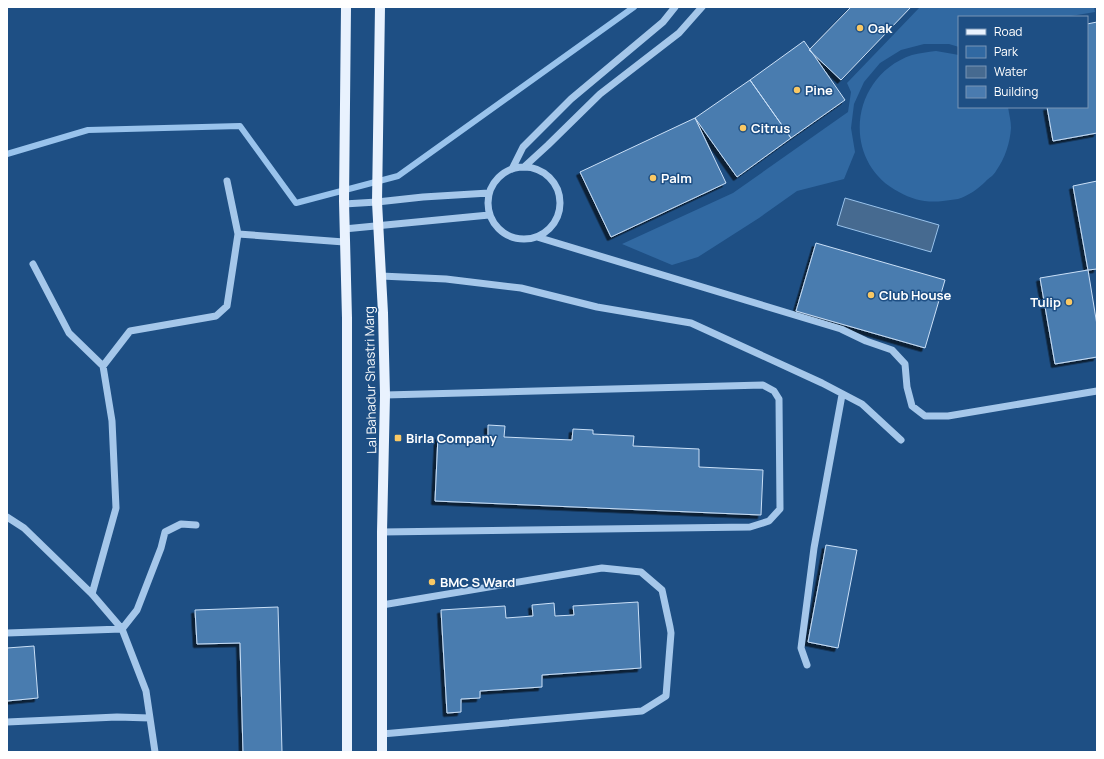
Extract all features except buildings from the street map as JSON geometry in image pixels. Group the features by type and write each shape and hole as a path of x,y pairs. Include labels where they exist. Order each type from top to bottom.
{"main road":[{"name":"Lal Bahadur Shastri Marg","path":"346,7 344,242 347,318 347,752"},
{"name":"Lal Bahadur Shastri Marg","path":"380,7 377,202 383,313 385,396 382,532 382,752"}],"street":[{"path":"512,169 523,147 532,137 571,99 663,22 675,7"},
{"path":"524,167 600,94 679,33 702,7"},
{"path":"524,167 537,169 547,175 555,185 560,196 560,209 556,221 548,231 537,237 525,240 513,238 502,233 494,225 489,215 487,204 489,193 494,182 502,174 512,169 524,167"},
{"path":"103,366 130,331 216,316 227,306 238,234 227,181"},
{"path":"344,202 377,202 423,197 489,193"},
{"path":"344,229 489,215"},
{"path":"238,234 344,242"},
{"path":"537,237 841,329 866,341 892,350 905,364 907,387 912,406 926,416 948,416 1097,391"},
{"path":"33,264 69,333 103,366 112,422 116,508 92,594"},
{"path":"381,276 446,279 521,288 597,307 691,323 815,380 862,404 901,440"},
{"path":"382,532 750,528 769,521 780,509 779,399 774,391 763,385 385,396"},
{"path":"807,665 801,648 814,548 842,394"},
{"path":"7,517 24,528 92,594 122,629 146,691 155,752"},
{"path":"7,633 122,629 137,610 161,548 165,532 181,524 196,525"},
{"path":"382,605 602,568 641,572 662,590 671,634 666,696 642,711 382,734"},
{"path":"7,722 117,717 150,718"}],"green space":[{"path":"920,7 1094,7 1095,12 1071,16 958,16 958,47 949,44 924,44 901,50 880,63 864,82 854,104 851,128 855,152 844,179 797,191 759,218 698,257 672,265 622,244 733,193 848,112 851,92 847,83"},
{"path":"936,51 958,55 958,108 1008,108 1011,128 1010,139 999,166 993,175 962,198 931,202 904,195 880,178 867,160 861,141 860,120 865,99 876,81 891,66 912,55"}],"water":[{"path":"845,198 939,225 931,252 837,225"}],"waterway":[{"path":"7,154 88,130 240,126 296,203 398,176 634,7"}],"place":[{"name":"Oak","path":"860,28"},
{"name":"Pine","path":"797,90"},
{"name":"Citrus","path":"743,128"},
{"name":"Palm","path":"653,178"},
{"name":"Club House","path":"871,295"},
{"name":"Tulip","path":"1069,302"},
{"name":"Birla Company","path":"398,438"},
{"name":"BMC S Ward","path":"432,582"}]}
